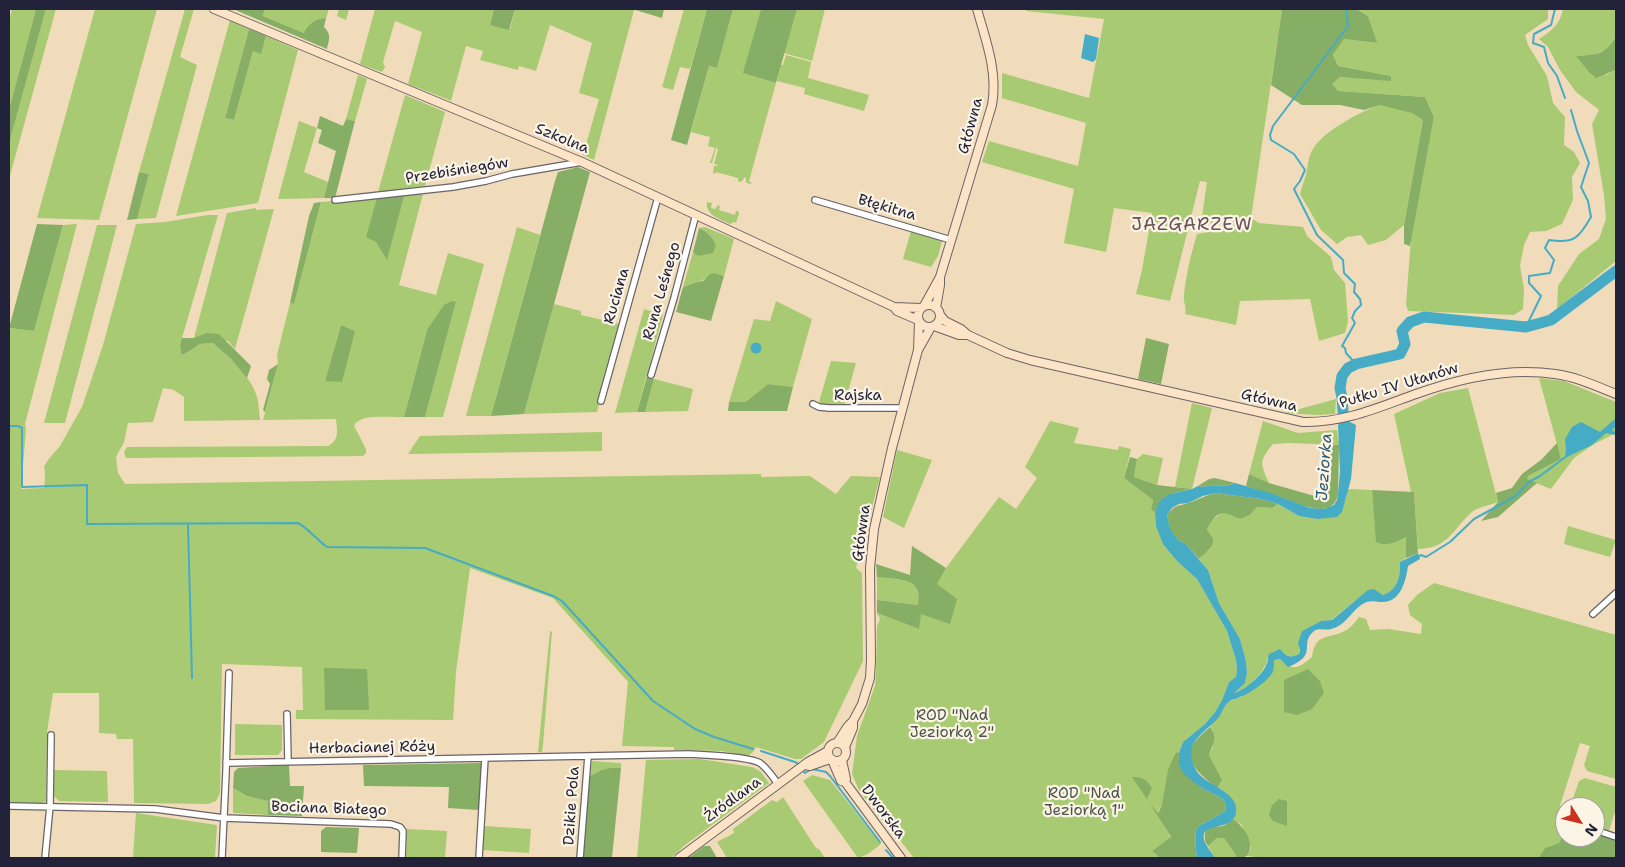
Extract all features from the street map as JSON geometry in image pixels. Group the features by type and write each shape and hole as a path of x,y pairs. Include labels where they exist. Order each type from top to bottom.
{"street":[{"name":"Szkolna","path":"214,9 582,162 894,307 897,311 919,321"},
{"name":"Główna","path":"923,307 940,277 993,100 992,60 976,9"},
{"name":"Przebiśniegów","path":"335,200 453,187 512,174 582,162"},
{"name":"Ruciana","path":"601,401 658,197"},
{"name":"Błękitna","path":"815,200 951,240"},
{"name":"Runa Leśnego","path":"650,375 674,298 696,214"},
{"name":"Główna","path":"940,277 938,312 945,321 961,329 968,336"},
{"path":"932,306 938,312 939,320 932,326 924,326 919,321 918,314 923,307 932,306"},
{"name":"Szkolna","path":"894,307 923,307"},
{"name":"Główna","path":"837,743 853,721 870,678 870,568 874,529 918,350 919,321"},
{"name":"Główna","path":"918,350 932,326 968,336 1007,352 1042,363 1289,420 1320,423 1335,420"},
{"name":"Pułku IV Ułanów","path":"1335,420 1359,415 1450,383 1516,372 1544,372 1565,376 1584,381 1616,394"},
{"name":"Rajska","path":"813,404 819,407 830,408 903,408"},
{"path":"1593,614 1615,595"},
{"path":"222,858 229,674"},
{"path":"287,714 288,762"},
{"name":"Główna","path":"845,747 853,728 853,721"},
{"path":"45,858 50,806 51,735"},
{"path":"837,743 845,747 846,754 842,760 830,757 830,746 837,743"},
{"name":"Herbacianej Róży","path":"226,763 650,754 715,755 758,762 766,768 778,784"},
{"name":"Dzikie Pola","path":"580,858 588,756"},
{"name":"Źródlana","path":"678,858 817,756 830,757"},
{"name":"Dworska","path":"830,757 841,780 845,782 901,858"},
{"path":"479,858 485,758"},
{"name":"Dworska","path":"842,760 845,782"},
{"path":"9,806 155,809 224,818"},
{"name":"Bociana Białego","path":"224,818 391,824 400,827 403,831 402,858"}],"green space":[{"path":"12,9 36,9 9,110 9,21"},
{"path":"36,9 46,9 9,144 9,110"},
{"path":"46,9 56,9 9,179 9,144"},
{"path":"95,9 157,9 99,220 37,218"},
{"path":"185,9 194,9 180,57 197,65 156,218 137,219 149,174 139,172"},
{"path":"233,9 265,9 263,16 304,33 307,27 319,19 326,18 324,27 329,37 327,49"},
{"path":"265,9 329,9 326,18 322,18 304,33 263,16"},
{"path":"339,9 349,9 346,20 337,16"},
{"path":"375,9 494,9 490,25 510,29 515,9 634,10 594,160 583,155 599,99 579,93 592,43 550,25 536,71 519,66 518,70 480,60 483,51 466,46 451,101 408,84 422,32 395,21 383,62 385,67 382,72 360,64"},
{"path":"494,9 515,9 509,30 490,25"},
{"path":"632,9 664,9 662,18"},
{"path":"684,9 707,9 690,69 680,67 673,90 662,87"},
{"path":"707,9 733,9 717,68 709,66 687,145 671,140"},
{"path":"733,9 761,9 744,73 776,83 749,181 752,183 749,184 746,182 745,177 741,182 738,181 738,178 716,172 715,174 713,173 714,166 718,165 714,164 718,149 716,148 712,163 710,163 715,148 708,146 710,137 691,132 709,66 717,68"},
{"path":"761,9 797,9 776,83 743,73"},
{"path":"797,9 825,9 812,61 784,53"},
{"path":"1027,9 1282,9 1251,218 1259,223 1303,227 1307,236 1331,257 1334,270 1345,283 1348,321 1345,333 1319,341 1310,299 1240,301 1236,325 1185,314 1185,287 1197,234 1229,228 1221,224 1208,223 1202,216 1207,182 1200,181 1170,301 1136,294 1152,213 1114,208 1106,252 1064,243 1074,189 982,162 989,141 1078,166 1086,123 1002,98 1002,73 1089,98 1104,19 1026,11"},
{"path":"1282,9 1356,9 1368,16 1377,43 1344,39 1333,55 1338,66 1391,76 1391,81 1340,77 1332,84 1338,91 1425,97 1434,117 1410,246 1404,244 1404,225 1423,120 1412,113 1380,105 1364,110 1340,105 1302,105 1271,85"},
{"path":"1356,9 1548,9 1548,19 1525,35 1528,45 1547,76 1553,103 1565,117 1564,145 1574,152 1580,163 1572,177 1573,200 1562,224 1546,231 1530,232 1524,245 1520,266 1524,289 1523,309 1514,315 1408,311 1406,304 1411,238 1434,117 1425,97 1338,91 1331,84 1340,77 1391,80 1391,76 1338,66 1333,55 1344,39 1376,43 1368,16"},
{"path":"1563,9 1616,9 1617,34 1613,43 1600,53 1577,56 1606,75 1616,70 1616,261 1557,309 1558,286 1579,254 1599,239 1606,219 1604,195 1592,124 1599,110 1576,92 1560,70 1548,47 1539,39 1557,23"},
{"path":"230,20 249,29 225,118 234,120 253,51 261,53 266,36 298,50 258,203 176,216"},
{"path":"249,29 266,36 261,54 253,51 234,120 225,118"},
{"path":"1616,37 1616,70 1596,78 1576,56 1604,51"},
{"path":"786,55 811,62 808,78 869,95 864,111 804,94 805,88 777,81"},
{"path":"358,75 367,79 355,121 346,119"},
{"path":"405,95 445,112 425,186 378,192"},
{"path":"1380,105 1410,111 1423,120 1404,225 1386,240 1368,245 1361,235 1347,237 1337,244 1321,230 1300,194 1310,155 1318,142 1333,129 1353,117"},
{"path":"320,116 343,126 346,119 355,121 335,198 324,198 336,151 318,143 322,130 317,128"},
{"path":"299,121 317,128 304,172 328,182 324,198 278,199"},
{"path":"578,167 590,172 524,414 491,416 558,172"},
{"path":"139,172 149,174 137,219 127,220"},
{"path":"405,193 423,194 399,285 436,295 448,253 484,264 443,417 425,417 456,302 427,330 404,417 362,419 354,426 366,449 366,453 363,456 126,458 124,452 127,447 328,446 332,444 337,434 336,419 263,420 278,364 277,355 290,303 294,304 321,202 377,198 376,241 387,259","holes":["341,325 355,331 325,381"]},
{"path":"405,193 387,260 376,242 366,237 377,198"},
{"path":"321,202 294,304 290,303 309,216 314,203"},
{"path":"707,202 712,203 711,208 715,209 718,205 720,206 719,210 735,215 736,211 738,211 736,223 730,224 714,216 708,210"},
{"path":"256,208 256,210 274,209 235,349 228,341 194,338 227,213"},
{"path":"218,215 180,345 181,355 200,344 213,343 239,367 250,382 257,397 260,420 184,421 184,397 174,390 163,388 153,422 128,423 124,442 116,457 118,473 125,484 761,474 761,477 810,476 836,494 851,476 880,477 856,568 862,573 863,661 824,742 801,759 795,759 756,747 748,756 722,751 674,750 674,747 622,746 628,682 553,598 470,568 456,672 453,720 296,719 296,710 303,710 302,667 222,664 220,793 216,801 208,804 134,803 133,739 117,739 116,734 99,733 99,693 53,693 47,732 46,801 42,803 9,803 9,328 34,331 63,225 77,224 25,424 21,489 45,488 44,467 60,446 82,407 103,345 136,224 165,222"},
{"path":"37,224 63,225 34,331 9,328"},
{"path":"97,225 117,225 65,423 44,423"},
{"path":"517,227 540,235 491,416 466,416"},
{"path":"705,227 734,239 724,276 715,273 703,280 683,287 693,252 699,256 716,245 709,235 699,228"},
{"path":"699,228 709,235 716,245 713,253 698,256 693,252"},
{"path":"911,231 942,241 938,256 931,267 903,259"},
{"path":"715,273 724,276 711,321 676,312 683,287 703,281 710,274"},
{"path":"452,301 456,302 425,417 404,417 427,330 444,305"},
{"path":"776,301 812,319 793,387 768,384 746,403 729,402 754,319 770,321"},
{"path":"554,304 581,311 581,315 620,324 597,412 524,414"},
{"path":"644,309 663,315 637,412 615,413"},
{"path":"341,325 355,331 342,382 325,381"},
{"path":"207,333 219,334 251,366 247,378 231,359 213,343 200,344 181,355 180,345 182,338 194,338"},
{"path":"1146,338 1169,344 1161,384 1138,379"},
{"path":"831,361 856,363 844,406 822,405 819,402"},
{"path":"278,364 265,412 263,410 270,384 267,379 269,370"},
{"path":"647,377 654,379 645,412 637,412"},
{"path":"1539,378 1564,381 1616,402 1616,434 1594,444 1574,458 1551,489 1526,479 1528,476 1561,459"},
{"path":"654,379 693,389 688,411 645,412"},
{"path":"768,384 793,387 787,411 728,411 729,402 746,402"},
{"path":"1468,388 1498,502 1472,512 1444,541 1429,548 1418,549 1414,492 1411,492 1394,414 1440,393"},
{"path":"1336,399 1335,414 1285,413"},
{"path":"1192,403 1212,408 1192,489 1175,487"},
{"path":"1050,421 1079,428 1074,443 1118,450 1119,446 1131,449 1124,478 1153,500 1151,509 1155,513 1156,526 1178,562 1197,579 1227,631 1236,660 1236,677 1229,682 1215,712 1205,724 1183,742 1179,753 1176,752 1162,805 1157,813 1154,809 1171,838 1152,851 1160,858 914,858 899,839 897,840 859,790 852,774 857,736 875,686 877,626 880,619 877,613 919,629 920,613 946,568 999,497 1016,509 1037,478 1025,467"},
{"path":"1263,421 1298,433 1337,430 1339,445 1273,444 1265,454 1262,462 1269,483 1249,474"},
{"path":"602,432 602,451 408,454 420,436"},
{"path":"1557,443 1561,459 1528,476 1527,479 1537,483 1498,517 1481,521 1498,502 1496,493 1512,488 1522,474 1541,460"},
{"path":"1331,445 1339,445 1338,494 1335,502 1329,507 1322,509 1305,506 1246,486 1249,474 1269,483 1318,497 1330,487"},
{"path":"897,450 932,460 904,528 883,517"},
{"path":"1143,454 1163,458 1157,485 1134,477 1137,459"},
{"path":"1130,457 1137,459 1134,477 1157,485 1192,489 1169,495 1161,501 1155,513 1151,509 1153,500 1124,478"},
{"path":"1215,478 1235,483 1224,486 1198,486 1209,479"},
{"path":"1347,489 1372,490 1377,542 1392,544 1406,537 1406,558 1400,562 1398,582 1383,595 1380,593 1356,600 1331,620 1321,621 1302,631 1299,654 1293,657 1284,654 1267,659 1263,670 1254,680 1243,689 1232,694 1245,682 1247,673 1246,661 1240,639 1219,603 1208,570 1199,559 1210,549 1207,529 1212,520 1226,512 1240,519 1250,515 1257,507 1272,508 1278,504 1299,516 1317,519 1346,500"},
{"path":"1372,490 1414,492 1418,553 1406,558 1406,537 1391,544 1376,542"},
{"path":"1216,493 1261,499 1278,504 1272,508 1257,507 1250,515 1240,519 1224,513 1217,515 1207,529 1213,543 1199,559 1170,530 1167,515 1176,506"},
{"path":"1568,526 1616,540 1610,557 1564,544"},
{"path":"912,546 946,568 937,584 957,599 950,624 921,614 919,629 877,613 877,600 918,605 918,592 912,584 907,581 877,577 876,564 910,575"},
{"path":"877,577 907,581 912,584 918,593 918,605 877,600"},
{"path":"1434,583 1616,635 1616,779 1587,771 1584,765 1590,746 1580,743 1563,797 1555,797 1555,844 1545,848 1538,858 1257,858 1247,856 1251,848 1242,825 1233,819 1236,812 1226,792 1217,788 1221,780 1209,755 1213,747 1213,730 1210,727 1228,702 1241,697 1267,678 1274,660 1280,659 1292,667 1300,666 1312,657 1320,639 1341,633 1348,629 1359,617 1366,619 1370,630 1388,629 1421,634 1422,624 1410,615 1408,605 1417,595"},
{"path":"550,631 552,632 543,745 542,752 538,752"},
{"path":"324,668 367,669 369,710 325,710"},
{"path":"1308,669 1320,681 1324,693 1312,709 1297,715 1284,712 1284,680"},
{"path":"235,724 282,725 282,750 278,755 235,755"},
{"path":"1210,727 1214,737 1209,755 1222,780 1217,788 1198,771 1191,760 1192,747 1195,741"},
{"path":"1176,752 1179,753 1179,765 1200,787 1223,799 1226,805 1225,811 1202,824 1196,830 1197,858 1160,858 1152,851 1171,837 1150,804 1158,813 1162,805 1168,770"},
{"path":"700,759 752,767 760,771 769,783 685,845 671,858 637,858 646,760"},
{"path":"592,761 621,763 621,768 612,768 590,776"},
{"path":"483,763 479,810 448,808 449,787 364,786 363,765"},
{"path":"289,765 290,786 304,786 302,816 268,815 268,801 247,796 233,788 234,772 238,768"},
{"path":"610,768 621,768 612,858 583,858 590,776"},
{"path":"54,770 107,771 108,802 59,801 54,796"},
{"path":"812,775 830,780 881,844 868,854 858,858 803,781"},
{"path":"1132,777 1139,777 1148,782 1152,788 1147,799"},
{"path":"1585,778 1616,787 1616,808 1609,831 1605,830 1605,797 1573,797 1579,781"},
{"path":"233,788 247,796 269,801 268,815 233,813"},
{"path":"783,797 816,848 819,849 825,858 727,858 717,842 734,833 733,829 772,800 777,802"},
{"path":"1279,799 1287,801 1287,826 1273,821 1269,815 1272,805"},
{"path":"136,813 217,825 215,858 133,858"},
{"path":"1233,819 1240,824 1249,839 1250,849 1247,856 1242,858 1237,858 1224,838 1217,838 1208,846 1205,840 1207,829 1213,826 1223,826"},
{"path":"484,826 531,829 529,853 482,850"},
{"path":"326,827 359,828 357,853 321,852 321,831"},
{"path":"407,829 447,831 445,858 406,858"},
{"path":"1605,837 1616,840 1616,858 1538,858 1545,848 1555,844 1555,847 1605,847"},
{"path":"1217,838 1224,838 1237,858 1215,858 1208,846"},
{"path":"704,846 710,846 717,858 688,858"}],"water":[{"path":"1085,34 1099,38 1096,59 1093,62 1081,58"},
{"path":"756,342 762,348 756,354 750,348"},
{"path":"1616,418 1616,426 1612,430 1616,435 1606,433 1592,445 1567,457 1565,454 1565,439 1572,427 1581,422 1600,432"},
{"path":"1350,422 1356,425 1351,479 1342,512 1337,517 1317,519 1299,516 1278,504 1261,499 1216,493 1203,496 1188,503 1179,504 1172,508 1167,515 1170,529 1175,536 1179,541 1185,543 1208,570 1219,603 1240,639 1247,673 1245,683 1234,693 1257,678 1267,664 1269,654 1280,649 1288,656 1299,654 1298,643 1302,631 1321,621 1332,620 1368,590 1374,589 1383,595 1388,592 1398,582 1400,562 1418,553 1420,559 1408,566 1402,589 1395,598 1384,602 1367,602 1357,608 1340,625 1315,631 1309,636 1306,654 1297,663 1288,667 1280,659 1274,660 1271,675 1249,693 1228,702 1219,717 1196,739 1191,756 1196,770 1200,776 1233,799 1236,805 1236,813 1233,819 1228,823 1210,828 1204,835 1205,842 1215,858 1197,858 1196,830 1202,824 1225,811 1226,805 1223,799 1200,787 1184,774 1179,765 1179,753 1183,742 1205,724 1215,712 1229,682 1236,677 1236,660 1227,631 1197,579 1178,562 1163,544 1156,526 1155,513 1158,504 1170,494 1198,486 1224,486 1235,483 1270,493 1310,508 1324,509 1334,505 1337,500 1340,471 1338,425"}],"waterway":[{"path":"1346,9 1348,26 1273,126 1270,135 1271,140 1294,154 1305,170 1294,189 1317,235 1343,260 1344,273 1355,284 1354,292 1360,299 1361,305 1355,311 1352,318 1355,323 1342,346 1356,364"},
{"path":"1555,9 1551,25 1534,34 1533,43 1544,47 1548,63 1557,76 1565,98"},
{"path":"1526,327 1541,296 1529,283 1529,276 1550,273 1554,260 1545,248 1549,240 1564,241 1575,238 1583,230 1591,217 1588,201 1581,187 1589,163 1571,110"},
{"name":"Jeziorka","path":"1345,438 1340,388 1342,376 1348,368 1356,364 1400,354 1405,344 1402,331 1410,322 1424,317 1526,327 1551,320 1616,271"},
{"path":"9,426 22,428 22,487 87,485 87,524 298,523 327,547 425,548 553,596 562,601 653,701 695,729 753,749"},
{"path":"1418,557 1421,555 1426,557 1450,542 1474,519 1516,496 1529,482 1568,455"},
{"path":"188,524 192,678"},
{"path":"761,751 797,763"},
{"path":"803,771 805,773 812,769 826,772 880,842"},
{"path":"886,850 893,858"}],"district":[{"name":"JAZGARZEW","path":"1192,225"}],"park label":[{"name":"ROD \"Nad Jeziorką 2\"","path":"952,724"},
{"name":"ROD \"Nad Jeziorką 1\"","path":"1084,802"}]}
